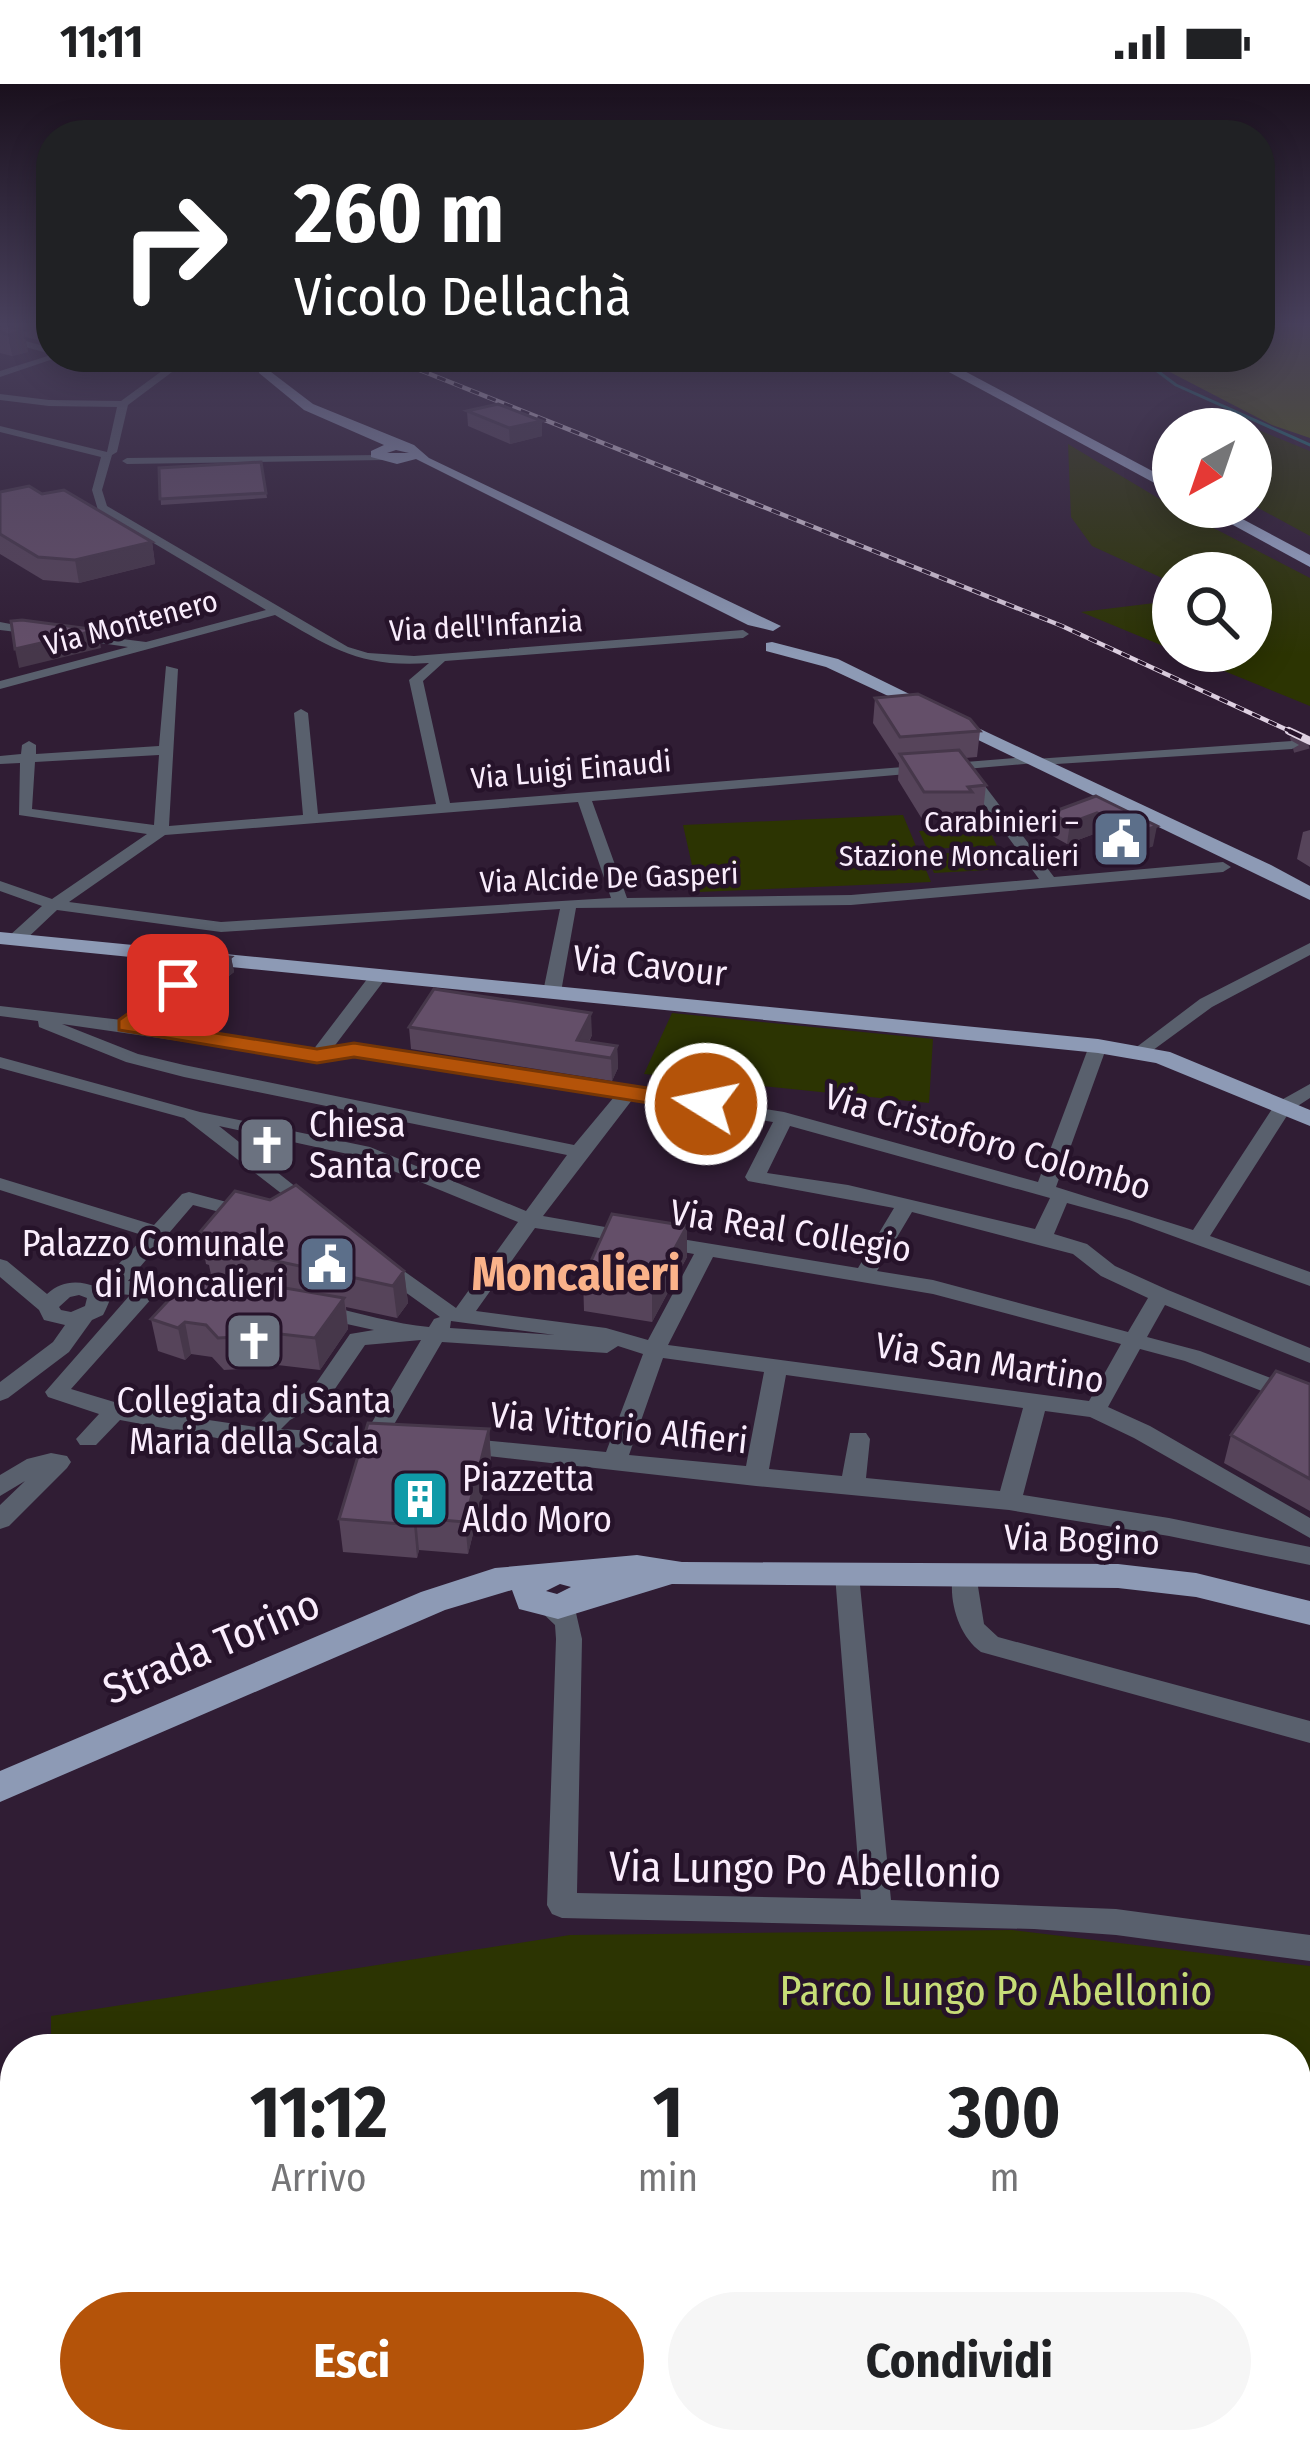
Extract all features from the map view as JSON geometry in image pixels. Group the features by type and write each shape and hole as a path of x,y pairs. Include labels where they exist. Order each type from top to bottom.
{"highway":[{"path":"1071,434 1152,477"},
{"path":"1093,434 1152,465"},
{"path":"1247,528 1310,562"},
{"path":"1272,528 1310,548"}],"main road":[{"path":"364,434 379,453 420,454 424,461 754,622 793,631 805,648 832,663 1153,819 1222,862 1310,897"},
{"path":"366,434 420,465 730,617 746,636 832,663"},
{"path":"746,636 773,626"},
{"path":"772,647 797,637"},
{"path":"976,732 1035,761"},
{"name":"Via Cavour","path":"7,939 1098,1046 1182,1064 1310,1119"},
{"name":"Strada Torino","path":"0,1786 346,1636 460,1592 558,1592 682,1574 847,1575"},
{"name":"Via Bogino","path":"847,1575 1156,1579 1310,1613"}],"street":[{"path":"16,434 116,459 379,453"},
{"path":"99,495 111,476 119,434"},
{"path":"99,495 116,459"},
{"name":"Via dell'Infanzia","path":"99,495 108,513 354,654 446,658 746,636"},
{"name":"Via Montenero","path":"0,685 276,611"},
{"path":"0,626 155,646"},
{"path":"416,680 431,664 446,658"},
{"path":"423,659 407,671 416,680 444,808"},
{"path":"7,939 161,831 171,669"},
{"path":"301,713 311,820"},
{"path":"985,765 1000,758 998,745"},
{"name":"Via Luigi Einaudi","path":"29,753 24,812 161,831 962,766 1292,745"},
{"path":"0,760 29,753 166,750"},
{"path":"962,766 1049,881"},
{"path":"584,796 620,901"},
{"name":"Via Alcide De Gasperi","path":"0,886 55,905 221,927 569,903 851,900 1222,862"},
{"path":"552,992 569,903"},
{"path":"1139,1052 1206,1003 1310,948"},
{"path":"127,1025 211,959"},
{"path":"317,1056 380,974"},
{"name":"Via Cristoforo Colombo","path":"0,1011 127,1025 317,1056 354,1050 784,1118 1053,1192 1310,1279"},
{"path":"25,1014 149,1063 579,1152"},
{"path":"1042,1237 1098,1046"},
{"name":"Via Real Collegio","path":"0,1062 190,1114 363,1151 532,1221 933,1286 1192,1356 1310,1402"},
{"path":"1198,1238 1283,1107 1310,1090"},
{"path":"260,1438 282,1414 320,1394 358,1340 426,1334 456,1314 629,1091"},
{"path":"190,1114 288,1211"},
{"path":"784,1118 754,1177 906,1205 1080,1249 1108,1271 1310,1356"},
{"path":"0,1184 160,1234"},
{"path":"0,1393 75,1333 82,1318 95,1310 105,1291 189,1198 288,1211 337,1228"},
{"path":"865,1273 906,1205"},
{"path":"614,1462 644,1348 707,1249"},
{"path":"372,1257 456,1314 606,1335 644,1348"},
{"path":"7,1270 53,1312 82,1318"},
{"path":"7,1270 71,1288 224,1295"},
{"path":"42,1360 56,1295 71,1288"},
{"name":"Via Vittorio Alfieri","path":"146,1292 56,1392 114,1413 211,1434 424,1444 1009,1502 1169,1526 1310,1556"},
{"path":"1095,1410 1160,1295"},
{"path":"303,1308 426,1334 570,1347 644,1348"},
{"path":"376,1442 426,1334"},
{"name":"Via San Martino","path":"644,1348 1095,1410 1310,1529"},
{"path":"757,1478 776,1366"},
{"path":"1009,1502 1036,1401"},
{"path":"0,1520 114,1413"},
{"path":"853,1486 858,1439"},
{"path":"0,1487 31,1466 74,1450"},
{"path":"964,1574 971,1626 976,1638 990,1645 1310,1732"},
{"path":"847,1575 877,1910"},
{"name":"Via Lungo Po Abellonio","path":"558,1592 569,1639 562,1905 877,1910 1116,1922 1310,1948"}],"green space":[{"path":"1272,435 1310,451 1310,536 1272,515"},
{"path":"1068,444 1152,494 1152,528 1214,528 1260,552 1152,552 1152,573 1092,546 1071,517"},
{"path":"1272,558 1310,578 1310,706 1227,672 1272,672"},
{"path":"1152,603 1152,641 1081,612"},
{"path":"903,815 931,882 698,892 683,825"},
{"path":"988,828 997,846 927,849 919,831"},
{"path":"997,851 1006,869 934,873 926,854"},
{"path":"672,1013 933,1039 929,1103 644,1074"},
{"name":"Parco Lungo Po Abellonio","path":"1012,1930 1310,1966 1310,2034 51,2034 51,2016 570,1935"}],"building":[{"path":"261,462 266,493 160,499 159,468"},
{"path":"29,486 42,494 64,490 152,542 75,560 38,557 0,534 0,492"},
{"path":"11,621 98,630 15,649"},
{"path":"918,694 970,719 980,731 900,737 875,698"},
{"path":"959,750 986,785 968,787 972,792 924,792 900,754"},
{"path":"1096,796 1157,826 1137,833 1097,813 1070,823 1050,813"},
{"path":"213,955 231,957 193,988 176,984"},
{"path":"434,989 591,1013 577,1040 617,1046 611,1058 409,1027"},
{"path":"249,1123 286,1130 270,1143 244,1127"},
{"path":"296,1185 404,1271 393,1286 239,1253 207,1251 221,1238 200,1232 235,1191 270,1200"},
{"path":"612,1214 687,1226 652,1290 583,1279"},
{"path":"203,1274 344,1298 315,1338 246,1330 237,1337 218,1338 206,1325 185,1322 178,1328 151,1319 182,1286"},
{"path":"1276,1371 1310,1384 1310,1479 1231,1435"},
{"name":"Piazzetta Aldo Moro","path":"368,1423 489,1429 465,1522 416,1518 414,1525 339,1519"}],"waterway":[{"path":"1285,434 1310,445"}],"tunnel":[{"path":"1292,745 1310,740"}],"railway":[{"path":"579,434 1062,626 1296,734"},
{"path":"1289,731 1310,741"}],"place":[{"name":"Carabinieri – Stazione Moncalieri","path":"1121,839"},
{"name":"Chiesa Santa Croce","path":"267,1145"},
{"name":"Palazzo Comunale di Moncalieri","path":"327,1264"},
{"name":"Collegiata di Santa Maria della Scala","path":"254,1341"},
{"name":"Piazzetta Aldo Moro","path":"420,1499"}],"district":[{"name":"Moncalieri","path":"576,1273"}],"route":[{"path":"178,985 127,1025 317,1056 354,1050 706,1104"}]}
